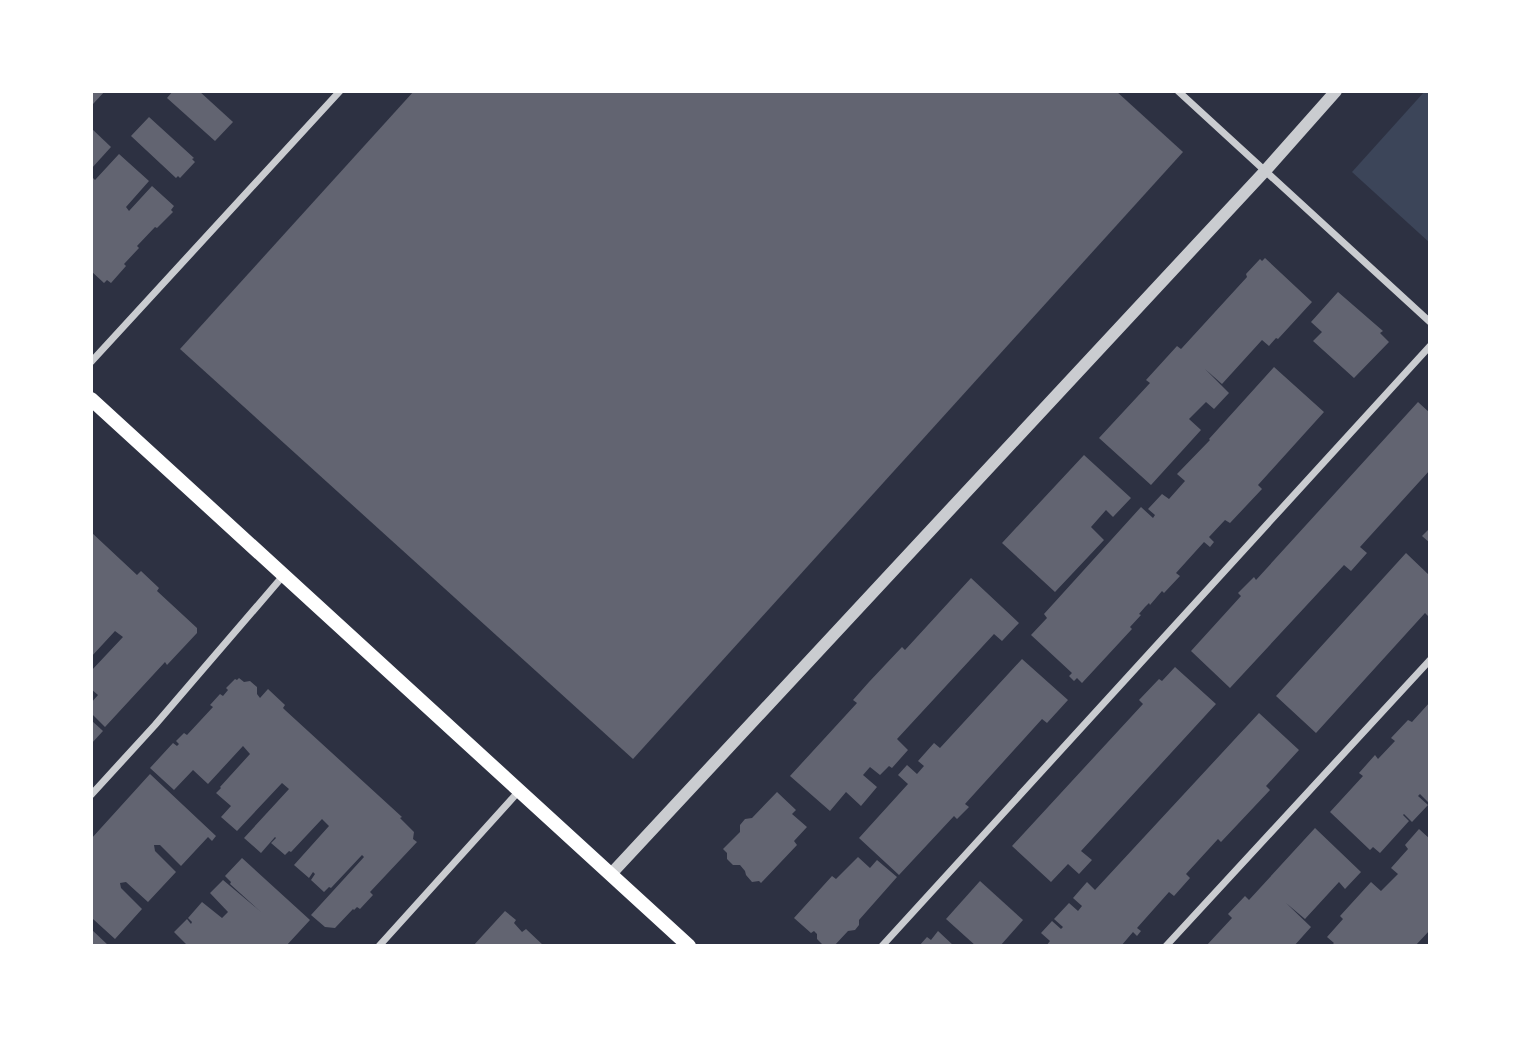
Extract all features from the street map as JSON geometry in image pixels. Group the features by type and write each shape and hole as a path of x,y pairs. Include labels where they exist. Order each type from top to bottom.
{"main road":[{"path":"91,399 689,946"}],"street":[{"path":"91,362 340,91"},
{"path":"1178,91 1430,322"},
{"path":"611,874 1265,171 1336,91"},
{"path":"882,946 1430,346"},
{"path":"91,795 284,575"},
{"path":"1166,946 1430,660"},
{"path":"379,946 520,791"}],"shaded area":[{"path":"1425,91 1430,91 1430,243 1352,172"}],"building":[{"path":"91,91 105,91 93,104"},
{"path":"173,91 199,91 233,122 215,141 167,98"},
{"path":"414,91 1116,91 1183,152 633,759 180,349"},
{"path":"149,117 194,158 192,159 195,162 180,178 176,178 131,136"},
{"path":"91,128 111,147 91,169"},
{"path":"119,154 149,181 126,207 129,211 152,186 174,206 171,210 173,212 137,246 139,248 111,283 107,280 104,283 91,271 91,176 95,180"},
{"path":"1265,258 1312,302 1269,346 1262,340 1222,384 1205,369 1229,393 1214,409 1206,402 1189,419 1201,430 1151,485 1099,438 1150,383 1146,380 1177,346 1182,348 1247,277 1246,274 1260,259 1262,261"},
{"path":"1338,292 1383,331 1380,333 1389,342 1354,378 1313,341 1322,332 1311,322"},
{"path":"1274,367 1324,412 1258,485 1262,489 1230,523 1225,520 1209,537 1214,542 1210,547 1204,542 1176,573 1180,576 1164,593 1162,591 1145,607 1130,627 1132,629 1082,683 1077,678 1074,681 1069,676 1072,673 1031,635 1047,618 1044,614 1141,507 1153,518 1155,515 1148,509 1162,494 1169,499 1185,481 1177,474"},
{"path":"1418,402 1430,413 1430,470 1360,547 1367,553 1351,571 1344,565 1230,688 1191,651 1241,596 1238,593 1254,577 1256,580"},
{"path":"1084,455 1131,498 1113,517 1106,510 1091,527 1104,540 1055,592 1002,543"},
{"path":"1430,528 1430,543 1422,536"},
{"path":"91,532 137,575 141,571 159,588 157,591 197,628 197,633 167,665 165,662 105,727 91,713 91,703 98,695 91,689 91,671 123,637 115,631 91,657"},
{"path":"1406,553 1430,576 1430,618 1425,613 1316,733 1276,696"},
{"path":"971,578 1019,623 1002,641 994,634 897,739 908,750 892,768 889,766 880,775 870,767 863,775 877,787 861,806 846,792 830,811 790,776 857,703 853,700 869,682 902,647 905,650"},
{"path":"1022,659 1068,700 1047,723 1042,719 965,804 969,807 957,819 954,816 899,875 859,838 908,784 898,775 907,765 917,774 924,766 918,761 934,743 940,748"},
{"path":"1175,667 1216,704 1081,851 1092,860 1079,874 1068,864 1051,882 1012,846 1143,704 1139,700"},
{"path":"239,678 244,682 250,681 257,687 260,698 268,689 285,705 285,710 402,817 400,818 414,832 413,839 417,842 370,892 373,895 360,909 353,909 335,928 325,927 311,915 364,857 362,855 324,892 311,880 315,874 313,872 309,878 294,865 329,826 322,819 285,855 271,843 275,837 261,853 244,838 289,789 282,783 237,831 221,817 231,806 216,793 250,754 243,746 208,784 193,770 174,790 150,768 173,743 177,746 179,744 176,741 184,733 187,735 213,707 210,705 220,694 223,696 228,690 226,688"},
{"path":"1430,702 1430,804 1420,794 1418,796 1428,805 1412,822 1403,815 1409,821 1380,853 1373,847 1370,850 1330,812 1363,776 1359,773 1375,755 1378,759 1395,741 1391,738 1408,720 1412,722"},
{"path":"1259,713 1299,750 1266,786 1270,790 1221,842 1218,839 1186,874 1190,878 1174,896 1169,892 1137,928 1141,931 1137,936 1133,932 1121,946 1046,946 1050,941 1041,933 1052,921 1061,929 1063,927 1054,919 1069,903 1078,911 1082,906 1073,898 1087,882 1095,890"},
{"path":"91,720 103,731 91,744"},
{"path":"150,774 216,836 212,841 208,837 181,866 160,845 154,845 155,851 176,872 148,902 126,882 120,883 121,888 142,909 115,939 91,919 91,839"},
{"path":"777,792 796,810 792,814 807,827 794,841 797,845 761,883 752,882 740,865 733,865 727,859 727,853 723,849 740,832 740,825 745,819 752,818"},
{"path":"1315,828 1361,872 1345,889 1339,882 1305,919 1286,903 1311,927 1294,946 1206,946 1232,918 1228,914 1245,896 1249,900"},
{"path":"1419,829 1430,839 1430,930 1415,946 1331,946 1334,943 1327,937 1343,919 1340,916 1371,882 1381,891 1398,874 1391,868 1408,849 1405,845"},
{"path":"858,857 870,868 877,860 897,877 859,920 855,930 848,931 834,946 823,945 814,931 811,933 794,918 832,876 836,879"},
{"path":"242,858 310,920 286,946 188,946 174,932 187,919 191,924 188,918 202,902 222,918 228,912 210,893 223,880 261,912 230,884 225,876"},
{"path":"980,881 1023,920 1000,946 976,946 946,919"},
{"path":"505,911 516,920 514,923 522,932 526,929 544,946 473,946"},
{"path":"91,929 109,946 91,946"},
{"path":"938,931 954,946 919,946 927,937 931,940"}]}
